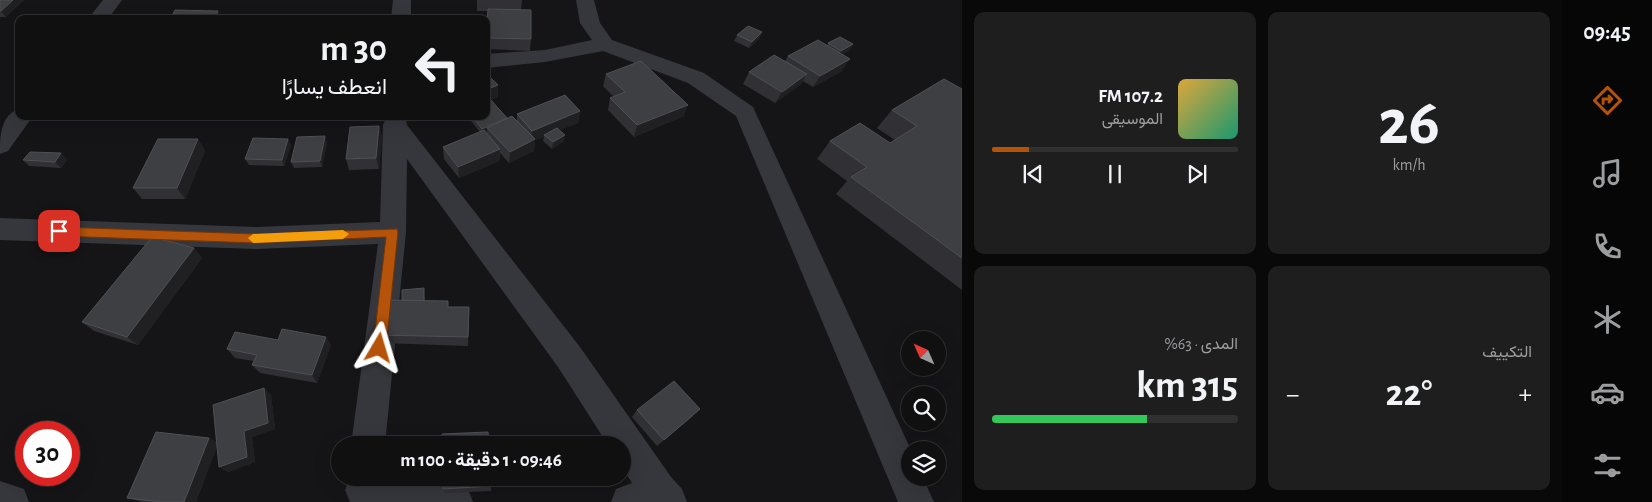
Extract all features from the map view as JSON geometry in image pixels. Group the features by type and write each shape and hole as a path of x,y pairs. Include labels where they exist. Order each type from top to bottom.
{"street":[{"path":"101,15 113,0"},
{"path":"401,15 402,0"},
{"path":"584,0 590,24 605,44"},
{"path":"490,62 545,56 605,44 696,78 745,112 916,502"},
{"path":"0,145 19,120"},
{"path":"369,436 393,232 396,121"},
{"path":"396,121 569,357 652,498"},
{"path":"0,229 256,238 393,232"},
{"path":"362,490 455,502"},
{"path":"0,499 11,502"}],"building":[{"path":"0,0 13,0 0,11"},
{"path":"488,9 531,10 531,39 490,38 490,15 488,15"},
{"path":"175,10 218,11 216,15 172,15"},
{"path":"748,26 762,32 752,42 737,35"},
{"path":"840,37 853,44 841,51 828,43"},
{"path":"818,40 850,59 820,76 788,56"},
{"path":"774,55 807,74 782,92 749,72"},
{"path":"641,61 688,105 637,125 610,98 625,92 606,74"},
{"path":"490,77 498,85 490,88"},
{"path":"944,79 962,89 962,258 851,177 867,167 830,141 860,123 890,143 917,126 892,110"},
{"path":"565,95 580,111 532,131 517,114"},
{"path":"490,99 507,118 482,129 475,120 490,120"},
{"path":"512,116 535,139 510,152 487,128"},
{"path":"379,126 376,158 346,159 350,127"},
{"path":"557,128 565,135 553,142 544,135"},
{"path":"484,130 500,149 458,167 443,147"},
{"path":"325,136 320,161 291,162 297,137"},
{"path":"253,138 288,139 282,160 245,159"},
{"path":"158,139 198,139 177,188 133,188"},
{"path":"30,152 61,153 55,162 23,160"},
{"path":"152,237 194,248 127,337 82,322"},
{"path":"424,288 424,301 402,300 402,290"},
{"path":"383,300 448,301 448,307 469,307 468,337 378,335"},
{"path":"282,329 326,337 312,375 252,365 257,355 227,349 235,332 278,340"},
{"path":"674,381 700,409 664,440 637,410"},
{"path":"264,388 268,423 244,431 247,457 219,467 213,405"},
{"path":"156,432 209,438 184,502 162,502 127,498"},
{"path":"488,432 488,436 442,436 442,434"},
{"path":"443,486 491,486 443,489"}],"slow traffic":[{"path":"253,238 343,234"}],"route":[{"path":"59,231 256,238 393,232 379,348"}]}
